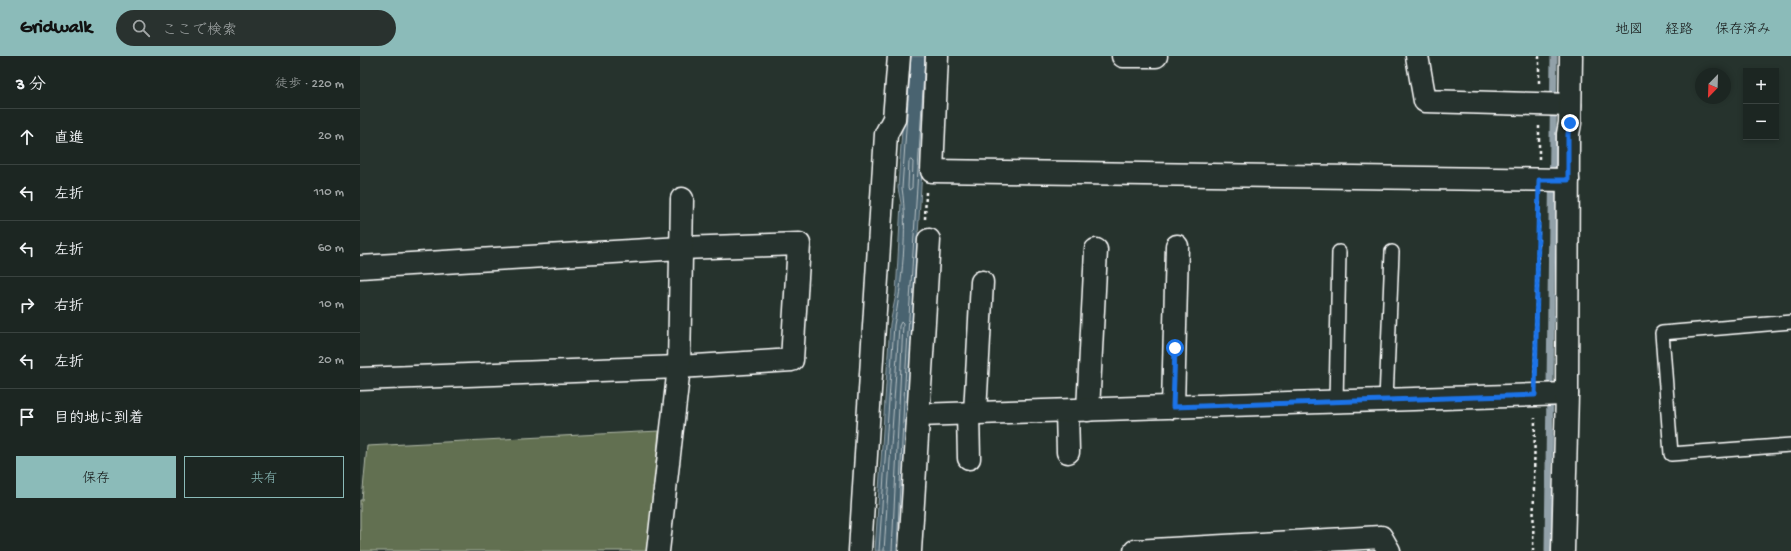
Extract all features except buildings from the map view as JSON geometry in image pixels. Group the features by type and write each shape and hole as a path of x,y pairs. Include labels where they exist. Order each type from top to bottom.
{"street":[{"path":"860,551 886,134 894,119 899,56"},
{"path":"937,56 932,171 1553,180"},
{"path":"1123,56 1156,56"},
{"path":"1417,56 1425,101 1553,105"},
{"path":"1563,551 1550,394 1553,105 1571,56"},
{"path":"658,551 679,367 682,199"},
{"path":"910,551 928,240"},
{"path":"360,267 682,248 799,244 792,360 679,367 360,379"},
{"path":"1173,407 1177,246"},
{"path":"1068,452 1078,410 1096,250"},
{"path":"969,458 971,414 982,282"},
{"path":"918,415 1550,394"},
{"path":"1135,551 1381,537 1389,551"}],"lane":[{"path":"1336,402 1339,252"},
{"path":"1386,400 1392,252"},
{"path":"1791,322 1662,333 1671,454 1791,445"}],"path":[{"path":"1532,551 1550,394 1553,105 1539,56"},
{"path":"928,240 924,235 927,181 932,171"}],"green space":[{"path":"659,431 648,551 360,551 360,500 362,500 367,446"}],"water":[{"path":"907,56 929,56 908,399 901,551 875,551 890,324 896,294 901,203 898,188"}],"waterway":[{"path":"1548,551 1554,56"}],"route":[{"path":"1175,348 1173,407 1535,395 1539,180 1568,180 1568,134 1570,123"}]}
